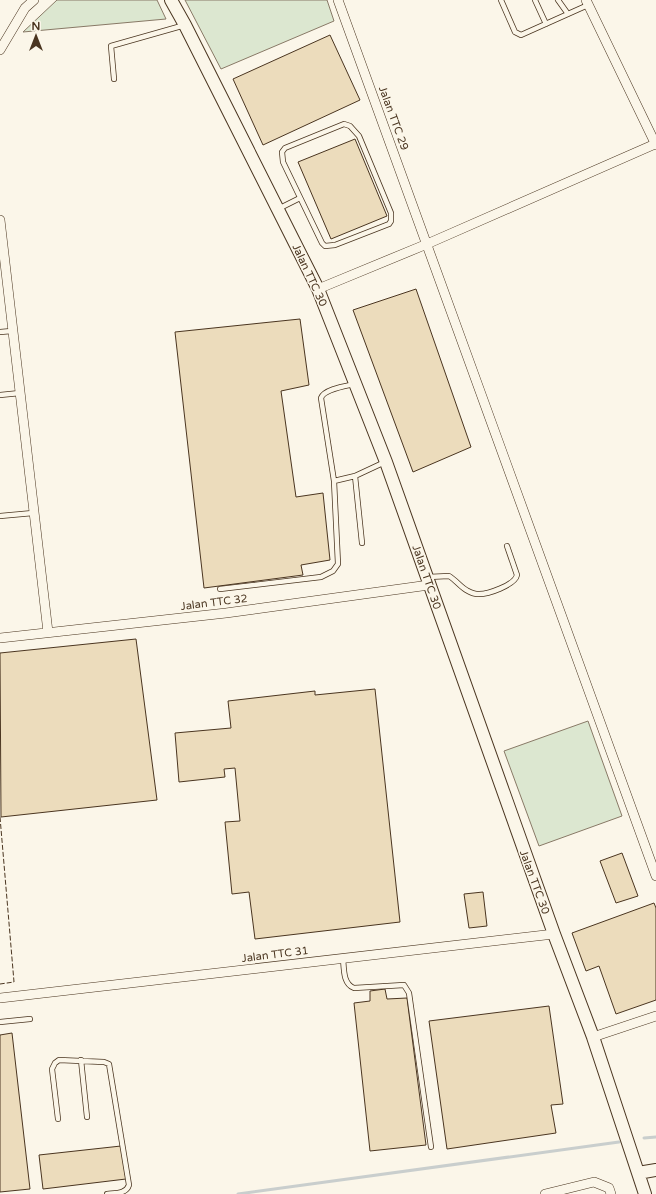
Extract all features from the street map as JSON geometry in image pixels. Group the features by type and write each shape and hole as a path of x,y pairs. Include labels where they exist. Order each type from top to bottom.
{"street":[{"path":"0,50 25,8 34,0"},
{"name":"Jalan TTC 30","path":"171,0 318,289 386,462 554,934 593,1037 645,1194"},
{"name":"Jalan TTC 29","path":"338,0 656,876"},
{"path":"318,289 427,244 656,144 587,3"},
{"path":"0,220 48,632"},
{"name":"Jalan TTC 32","path":"0,638 226,613 428,581"},
{"name":"Jalan TTC 31","path":"0,998 554,934"},
{"path":"593,1037 656,1016"},
{"path":"638,1173 656,1170"},
{"path":"545,1194 594,1182 609,1188 611,1194"}],"lane":[{"path":"501,0 515,32 521,35 568,14 587,3"},
{"path":"534,0 546,24"},
{"path":"558,0 568,14"},
{"path":"114,79 111,46 185,25"},
{"path":"340,125 350,126 359,136 391,213 392,221 335,246 325,246 322,243 300,198 283,162 282,152 285,148 340,125"},
{"path":"278,210 300,198"},
{"path":"0,332 12,331"},
{"path":"220,589 321,577 333,571 338,564 334,482 321,398 322,394 326,391 355,384"},
{"path":"0,395 20,393"},
{"path":"334,482 355,476 386,462"},
{"path":"355,476 362,543"},
{"path":"0,516 33,513"},
{"path":"428,581 449,576 467,591 477,594 485,594 501,588 513,582 517,578 508,546"},
{"path":"343,958 346,981 349,986 354,988 404,985 409,993 431,1147"},
{"path":"0,1022 30,1019"},
{"path":"58,1119 52,1069 55,1063 59,1060 81,1060 104,1062 109,1064 130,1185 128,1189 123,1192 107,1194"},
{"path":"81,1060 87,1117"}],"green space":[{"path":"57,0 157,0 166,19 23,32"},
{"path":"185,0 327,0 334,21 221,69"},
{"path":"588,721 622,816 539,846 504,751"}],"building":[{"path":"330,35 360,100 263,145 233,79"},
{"path":"355,139 387,216 331,239 298,162"},
{"path":"416,289 471,447 413,472 353,310"},
{"path":"300,319 309,385 281,391 296,497 323,493 330,560 301,565 303,575 204,588 175,332"},
{"path":"136,639 157,800 1,817 0,653"},
{"path":"375,689 400,922 255,939 249,892 232,894 225,822 240,821 235,768 224,769 225,777 179,782 175,733 231,728 228,701 315,691 315,695"},
{"path":"622,853 638,896 616,903 600,861"},
{"path":"483,892 487,926 469,928 464,894"},
{"path":"654,903 656,908 656,1000 616,1014 599,966 586,971 572,933"},
{"path":"385,989 387,999 407,998 426,1145 370,1151 354,1003 370,1001 370,991"},
{"path":"549,1006 563,1104 551,1105 556,1133 447,1149 429,1021"},
{"path":"12,1033 30,1189 0,1192 0,1035"},
{"path":"121,1146 126,1179 43,1189 39,1155"}],"waterway":[{"path":"644,1138 656,1137"},
{"path":"238,1194 619,1142"}],"fence":[{"path":"0,817 14,982 0,984"}]}
